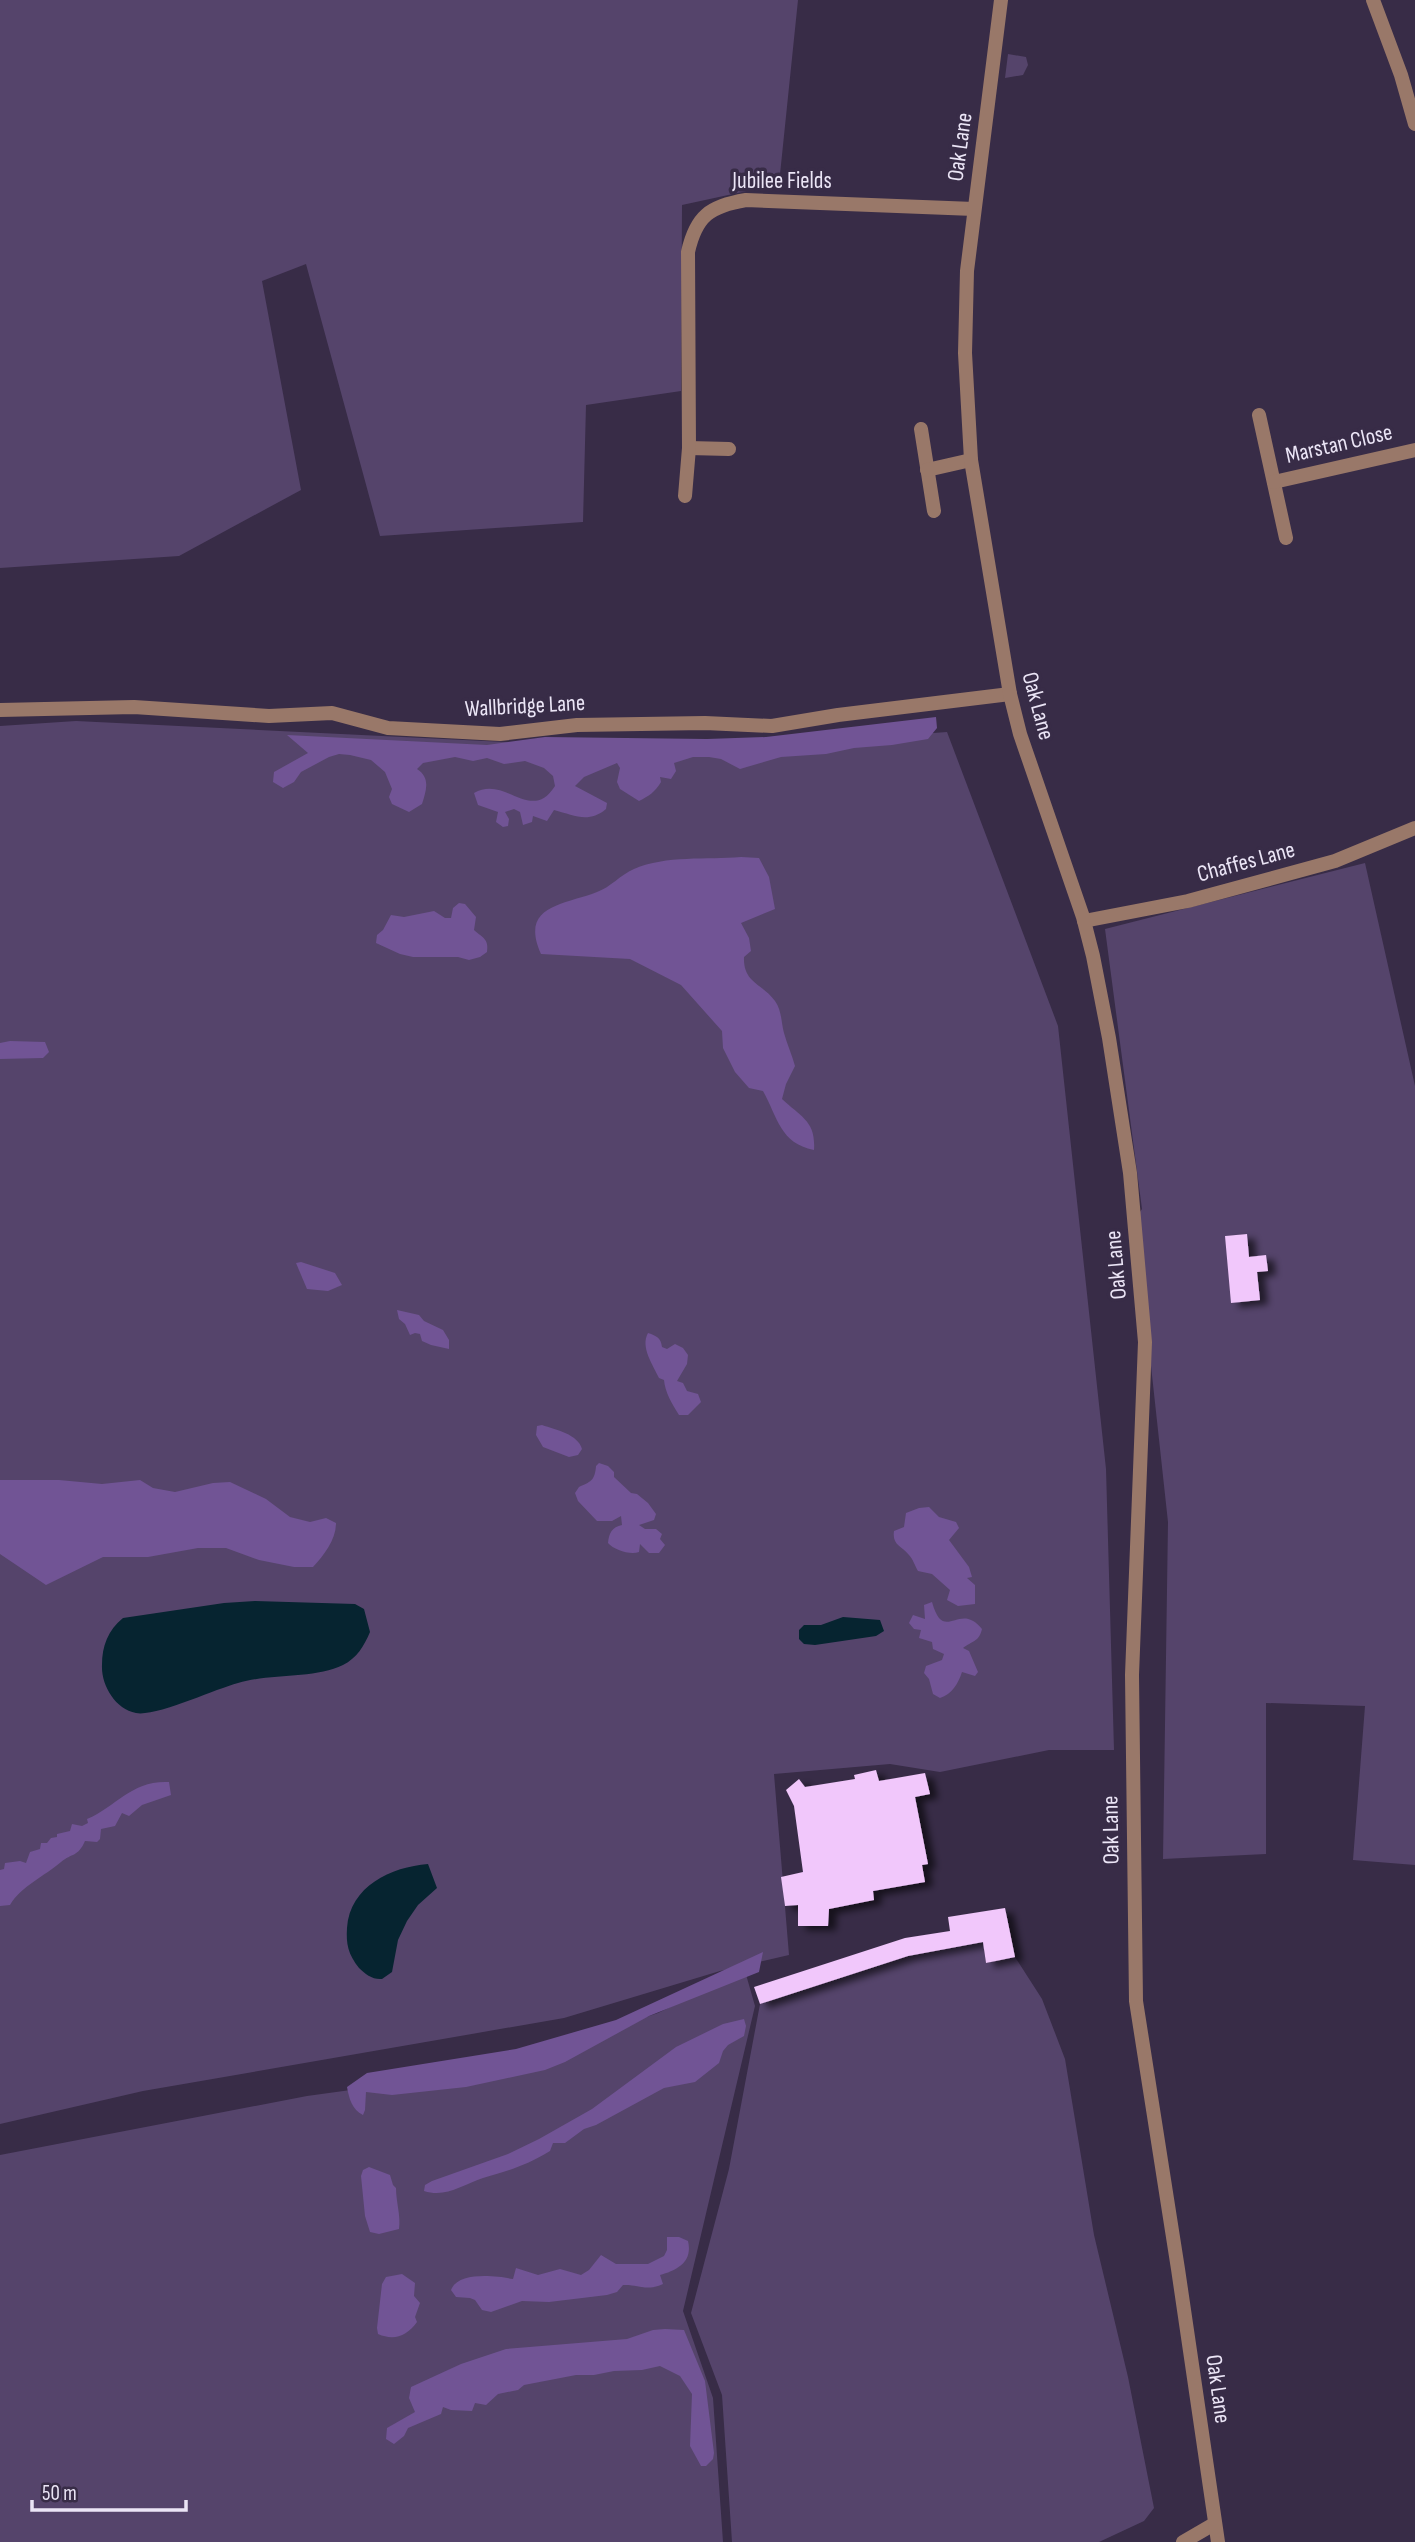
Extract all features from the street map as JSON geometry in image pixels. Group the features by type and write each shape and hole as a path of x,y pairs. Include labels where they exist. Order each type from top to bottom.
{"street":[{"name":"Oak Lane","path":"1001,0 967,271 966,324 971,460 1010,694 1020,734 1084,921 1109,1038 1130,1173 1145,1342 1132,1675 1136,2001 1218,2542"},
{"path":"1373,0 1408,74 1415,124"},
{"name":"Jubilee Fields","path":"685,496 689,448 688,252 696,224 722,204 746,200 974,209"},
{"name":"Marstan Close","path":"1259,415 1286,537"},
{"path":"921,429 934,511"},
{"path":"689,448 729,449"},
{"name":"Marstan Close","path":"1274,482 1415,450"},
{"path":"927,470 971,460"},
{"name":"Wallbridge Lane","path":"0,710 134,707 269,716 332,713 388,728 500,734 577,725 705,723 772,726 838,715 1010,694"},
{"name":"Chaffes Lane","path":"1084,921 1188,901 1335,862 1415,828"},
{"path":"1183,2542 1214,2524"}],"shaded area":[{"path":"0,0 798,0 779,184 682,205 681,391 586,405 583,522 380,536 306,264 262,281 301,490 179,556 0,568"},
{"path":"1008,54 1026,57 1028,65 1023,75 1005,78"},
{"path":"936,717 937,728 928,739 892,745 781,757 740,769 721,759 693,757 674,763 676,771 671,779 660,777 661,782 656,788 639,801 620,789 617,782 620,768 617,763 584,777 575,786 607,803 606,809 599,814 581,817 554,810 547,821 533,816 532,822 523,825 520,812 514,809 505,812 509,819 508,826 503,827 496,822 498,812 478,805 474,793 486,789 497,790 537,801 555,786 553,776 544,768 525,761 504,764 487,758 473,761 455,757 423,763 417,769 426,781 424,799 422,804 409,812 392,804 389,797 392,789 385,772 371,760 350,755 329,757 301,772 294,782 283,788 273,782 274,772 308,753 287,735 487,745 545,737 707,739 766,737"},
{"path":"76,721 691,751 947,732 1058,1026 1106,1469 1114,1750 1049,1750 940,1772 890,1764 774,1774 789,1955 720,1971 564,2018 143,2091 0,2124 0,726"},
{"path":"759,858 769,877 775,909 741,923 749,938 751,951 744,957 745,966 750,978 770,995 779,1009 795,1066 782,1099 810,1126 814,1150 794,1142 781,1128 763,1091 749,1088 735,1072 723,1048 722,1031 681,985 630,959 541,954 536,938 536,925 540,916 548,909 602,890 634,869 673,860"},
{"path":"1365,863 1415,1086 1415,1865 1353,1860 1365,1706 1266,1703 1266,1854 1163,1859 1168,1522 1135,1219 1142,1209 1105,929","holes":["1247,1234 1249,1257 1266,1256 1268,1271 1257,1272 1259,1299 1225,1236"]},
{"path":"459,903 465,904 476,917 474,930 486,941 487,952 480,957 469,960 458,957 413,957 376,943 377,935 391,915 404,917 434,911 445,918 451,918 453,908"},
{"path":"45,1042 49,1052 43,1058 0,1059 0,1043"},
{"path":"301,1262 335,1273 342,1285 328,1291 307,1289 296,1263"},
{"path":"397,1310 419,1315 424,1321 443,1330 449,1340 449,1349 422,1341 420,1334 410,1335 405,1324 399,1319"},
{"path":"648,1333 661,1341 662,1347 667,1349 675,1344 683,1348 688,1355 687,1364 677,1381 683,1383 687,1391 698,1394 701,1402 688,1415 679,1415 667,1393 664,1380 659,1378 651,1362 646,1350"},
{"path":"542,1425 566,1433 576,1440 582,1449 578,1455 569,1457 543,1447 536,1435 537,1426"},
{"path":"599,1463 608,1466 614,1472 614,1477 631,1493 637,1494 648,1503 656,1514 654,1520 639,1525 645,1529 656,1529 662,1534 660,1539 665,1545 659,1553 649,1553 640,1544 639,1552 635,1553 614,1548 608,1543 608,1539 613,1529 622,1525 621,1516 612,1521 597,1521 578,1501 575,1493 579,1487 591,1480"},
{"path":"0,1480 59,1480 102,1484 140,1480 153,1488 175,1492 230,1482 266,1499 290,1517 310,1522 326,1518 336,1523 329,1547 313,1567 294,1567 259,1560 226,1548 198,1548 148,1557 103,1557 46,1585 0,1554"},
{"path":"929,1507 939,1517 956,1522 959,1528 949,1540 969,1567 972,1577 967,1578 975,1585 975,1604 958,1606 947,1600 950,1590 932,1574 918,1571 894,1539 894,1531 904,1527 906,1513"},
{"path":"932,1602 942,1620 947,1622 966,1619 974,1621 982,1629 977,1639 963,1648 969,1651 978,1672 975,1676 962,1672 954,1688 940,1698 933,1694 929,1679 924,1673 926,1666 942,1660 944,1654 933,1649 932,1642 919,1638 921,1630 914,1629 909,1623 913,1615 925,1619 924,1605"},
{"path":"156,1782 169,1782 171,1795 142,1805 129,1816 122,1813 115,1826 101,1829 97,1842 85,1841 77,1852 27,1887 10,1905 0,1906 0,1870 4,1869 5,1863 26,1863 30,1852 40,1849 41,1843 47,1843 51,1838 57,1837 57,1834 70,1831 72,1824 82,1826 88,1823 87,1819 135,1789"},
{"path":"983,1942 986,1963 1015,1957 1042,1999 1065,2059 1094,2235 1128,2377 1154,2508 1144,2521 1099,2542 732,2542 722,2395 691,2313 729,2169 760,2004 908,1956"},
{"path":"763,1952 759,1972 649,2016 565,2062 545,2070 466,2087 392,2095 366,2092 363,2115 356,2110 350,2099 347,2087 367,2073 516,2049 616,2020"},
{"path":"745,1971 755,2006 683,2311 713,2398 723,2542 0,2542 0,2155 307,2096 489,2071 658,2013"},
{"path":"744,2019 744,2036 728,2045 719,2063 695,2082 664,2088 584,2129 565,2143 553,2143 550,2151 517,2167 447,2192 424,2191 425,2185 432,2181 508,2154 539,2139 592,2109 676,2047 723,2024"},
{"path":"369,2167 390,2175 396,2188 399,2229 379,2234 370,2232 365,2216 361,2176 363,2170"},
{"path":"667,2237 679,2237 688,2241 688,2254 678,2268 660,2275 663,2284 657,2286 647,2288 623,2285 617,2292 607,2295 549,2302 522,2301 491,2312 482,2310 475,2300 456,2297 451,2290 455,2284 469,2277 513,2279 516,2268 538,2275 560,2269 581,2275 589,2270 601,2255 616,2264 648,2264 664,2256"},
{"path":"402,2274 415,2283 414,2296 420,2303 415,2317 417,2322 400,2336 378,2334 382,2284 386,2277"},
{"path":"665,2329 684,2330 705,2381 714,2453 713,2459 706,2466 701,2466 690,2446 692,2394 680,2376 660,2366 576,2375 524,2385 518,2390 498,2394 486,2405 475,2403 472,2411 443,2407 441,2414 408,2428 404,2436 394,2444 386,2439 387,2428 415,2412 409,2398 411,2387 461,2364 506,2349 627,2339"}],"water":[{"path":"255,1601 355,1604 364,1609 370,1632 356,1655 332,1669 251,1680 145,1713 128,1711 111,1695 102,1673 103,1651 110,1633 123,1618"},
{"path":"843,1617 880,1620 884,1631 876,1636 815,1645 804,1644 799,1639 799,1630 804,1625 821,1625"},
{"path":"428,1864 437,1888 418,1905 407,1921 398,1940 392,1972 382,1979 375,1979 361,1970 350,1953 347,1928 350,1913 364,1890 375,1881 400,1869"}],"building":[{"path":"1247,1234 1249,1257 1266,1255 1268,1271 1257,1272 1260,1300 1231,1303 1225,1236"},
{"path":"876,1770 879,1781 925,1773 930,1794 915,1797 928,1864 922,1865 925,1882 873,1891 874,1900 829,1909 828,1926 798,1926 798,1905 785,1906 781,1877 803,1872 794,1806 786,1790 799,1779 805,1787 855,1779 854,1775"},
{"path":"1005,1908 1015,1957 986,1963 983,1942 908,1956 760,2004 754,1987 905,1938 950,1931 948,1917"}]}
